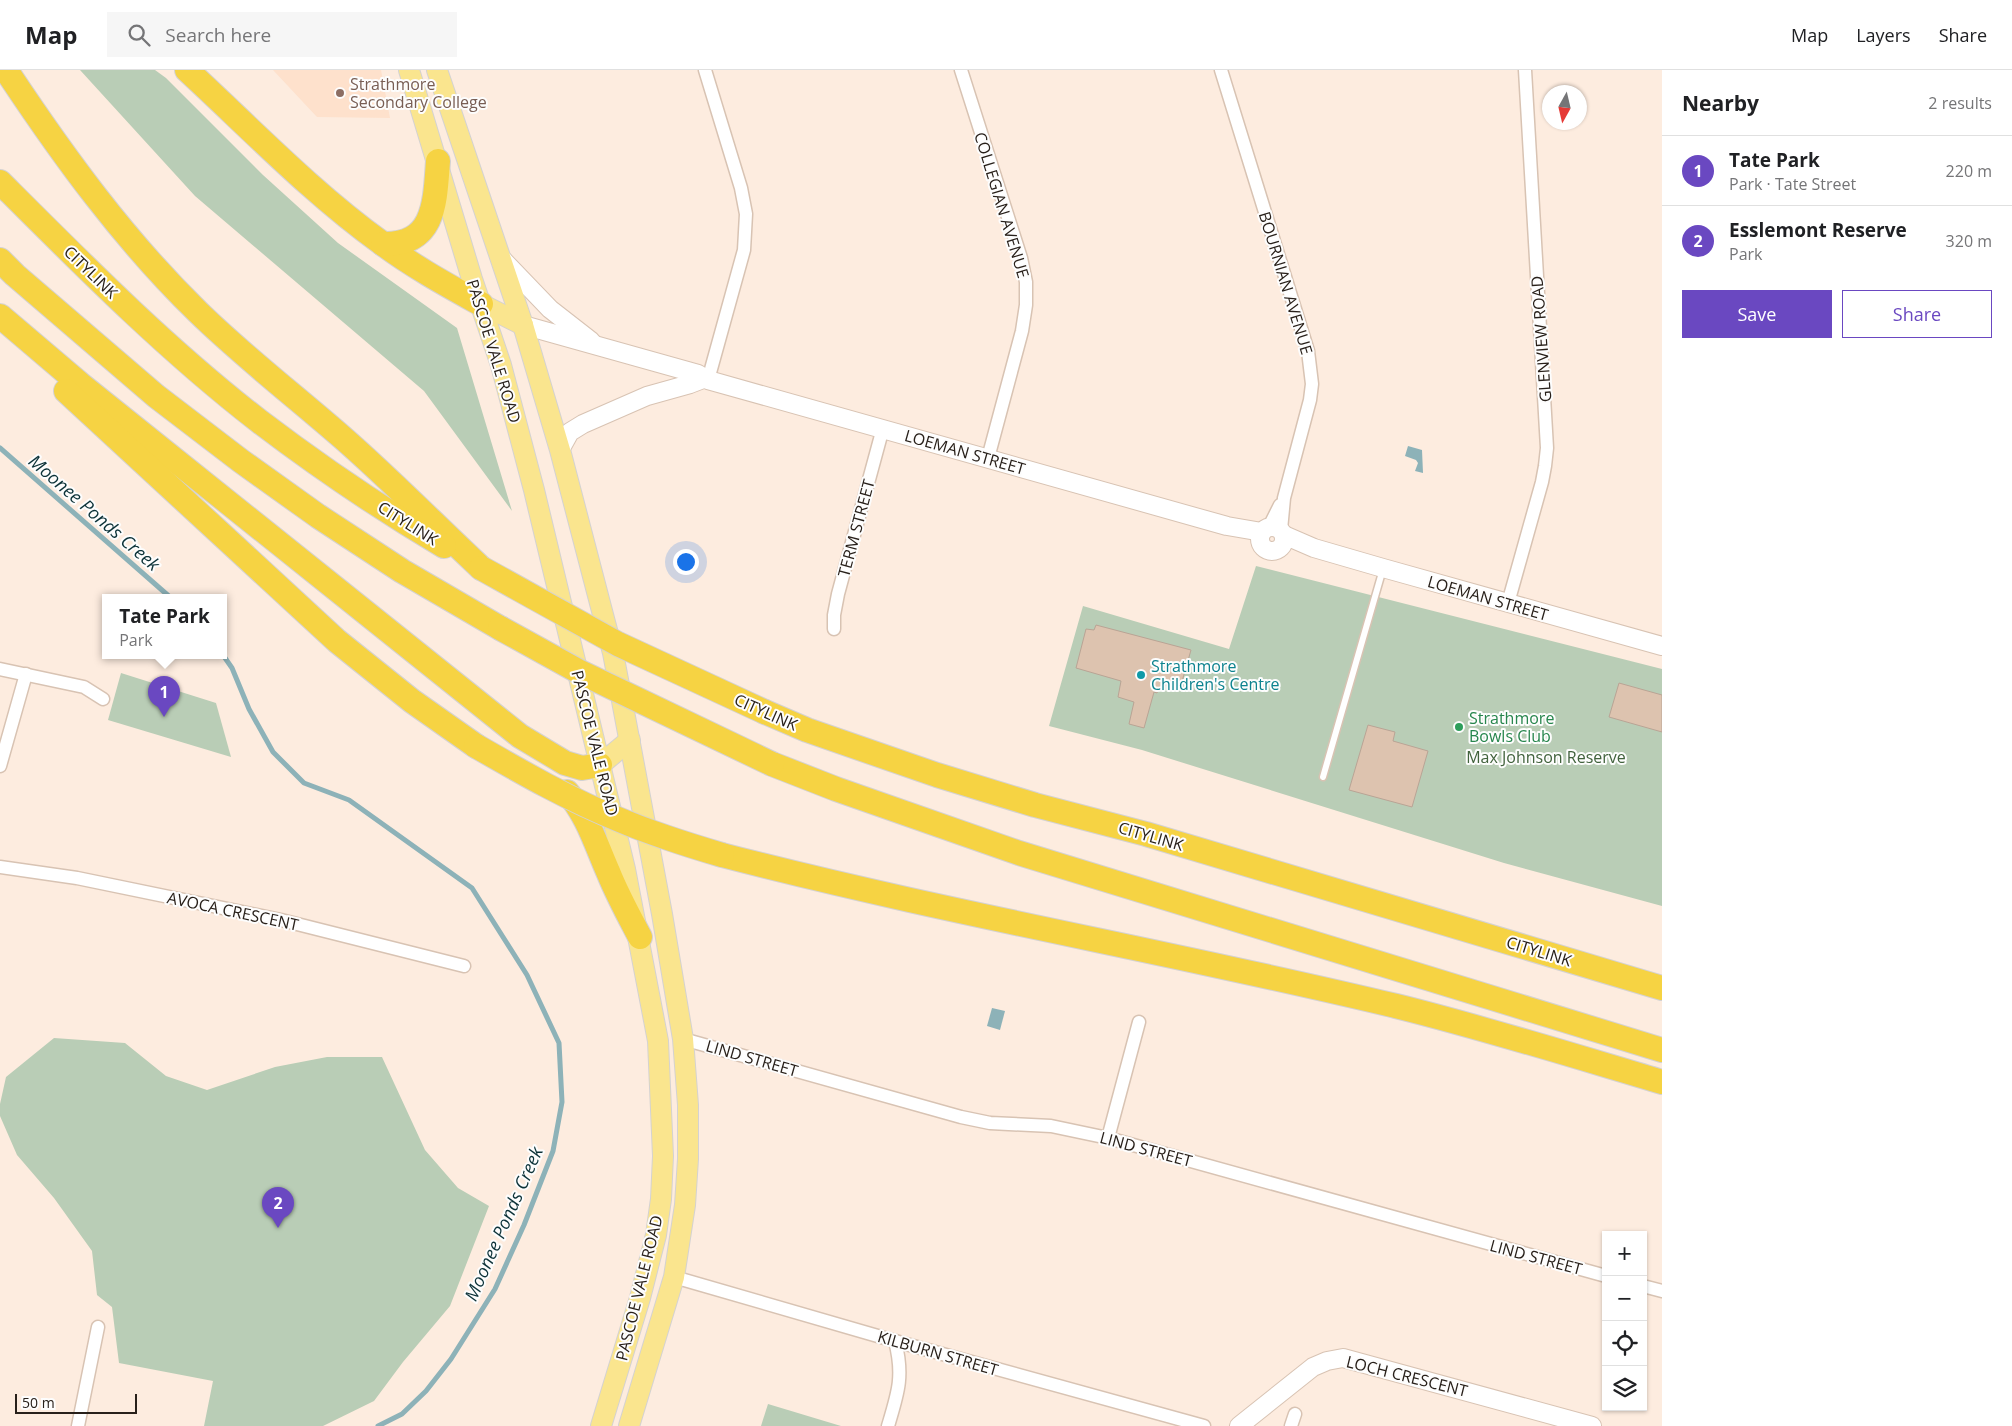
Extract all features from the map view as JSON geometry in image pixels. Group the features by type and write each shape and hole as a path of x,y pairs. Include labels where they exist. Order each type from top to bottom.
{"highway":[{"path":"6,70 84,184 122,230 197,311 239,350 357,450 481,568"},
{"path":"186,70 304,179 383,244 419,269 480,304"},
{"path":"383,244 398,244 409,241 423,230 430,214 436,186 438,162"},
{"name":"CITYLINK","path":"0,182 106,287 185,360 259,421 412,527 547,606 618,644 807,730 937,776 1035,805 1146,834 1662,988"},
{"path":"0,260 156,396 318,516 387,561 500,628 586,675 772,764 836,790 1019,853 1662,1050"},
{"path":"0,316 80,384 520,736 565,763 582,768 600,765"},
{"path":"0,323 136,457 337,641 412,701 476,746 531,777 619,820 668,839 722,855 838,884 1396,1007 1494,1033 1662,1082"},
{"path":"520,736 579,806 616,890 640,937"}],"main road":[{"name":"PASCOE VALE ROAD","path":"410,70 480,304 501,365 534,490 640,937 658,1040 663,1156 661,1199 656,1235 640,1298 601,1426"},
{"name":"PASCOE VALE ROAD","path":"437,70 523,325 560,450 613,653 662,914 683,1039 688,1105 688,1159 685,1205 674,1277 629,1426"},
{"path":"480,304 523,325"},
{"path":"600,765 630,740"}],"street":[{"path":"560,450 570,432 583,424 647,396 705,379 744,250 746,214 741,188 705,70"},
{"name":"COLLEGIAN AVENUE","path":"961,70 1021,258 1026,282 1026,305 1022,331 988,458"},
{"name":"BOURNIAN AVENUE","path":"1221,70 1308,351 1311,368 1310,400 1273,535"},
{"name":"GLENVIEW ROAD","path":"1508,603 1542,482 1547,448 1525,70"},
{"path":"501,258 550,309 596,345"},
{"name":"LOEMAN STREET","path":"523,325 698,374 705,379 1227,526 1273,535 1383,568 1662,646"},
{"name":"TERM STREET","path":"834,629 834,615 838,594 883,428"},
{"path":"0,669 84,687 103,699"},
{"path":"0,766 26,674"},
{"name":"AVOCA CRESCENT","path":"0,867 77,878 281,920 464,966"},
{"path":"1108,1138 1139,1022"},
{"name":"LIND STREET","path":"683,1039 960,1117 990,1123 1052,1126 1108,1138 1602,1275"},
{"name":"KILBURN STREET","path":"674,1277 895,1341 1204,1426"},
{"path":"1647,1287 1662,1291"},
{"path":"78,1426 98,1328"},
{"path":"888,1426 900,1386 900,1359 895,1341"},
{"name":"LOCH CRESCENT","path":"1241,1426 1313,1367 1327,1361 1343,1358 1565,1423 1592,1426"}],"lane":[{"path":"1323,777 1383,568"}],"shaded area":[{"name":"Strathmore Secondary College","path":"273,70 381,70 390,118 317,117"}],"green space":[{"path":"80,70 155,70 166,78 263,175 338,243 457,328 512,511 424,391 195,196"},
{"name":"Max Johnson Reserve","path":"1256,566 1662,669 1662,906 1504,863 1142,750 1049,726 1083,606 1229,649"},
{"path":"121,673 216,703 231,757 108,720"},
{"path":"54,1038 125,1043 166,1076 207,1090 275,1067 327,1057 382,1057 425,1150 458,1188 489,1206 450,1306 403,1362 374,1401 323,1426 204,1426 213,1381 119,1363 112,1307 97,1295 92,1251 54,1198 17,1155 0,1116 0,1104 6,1077"},
{"path":"768,1404 841,1426 761,1426"}],"water":[{"path":"1408,446 1422,450 1423,473 1415,471 1418,463 1416,460 1405,456"},
{"path":"992,1008 1005,1011 1000,1030 987,1026"}],"building":[{"name":"Strathmore Children's Centre","path":"1096,625 1191,650 1181,685 1176,683 1175,687 1165,685 1164,688 1159,687 1157,693 1154,692 1144,728 1129,724 1134,702 1118,697 1121,681 1076,668 1086,629 1094,630"},
{"path":"1619,683 1662,695 1662,732 1609,717"},
{"name":"Strathmore Bowls Club","path":"1368,725 1395,732 1393,741 1428,751 1412,807 1349,790"}],"waterway":[{"name":"Moonee Ponds Creek","path":"0,448 166,594"},
{"name":"Moonee Ponds Creek","path":"226,659 232,668 249,709 273,752 304,783 349,800 472,888 527,975 559,1043 562,1102 553,1151 524,1225 495,1289 451,1359 426,1391 402,1414 378,1426"}],"place":[{"name":"Strathmore Secondary College","path":"340,93"},
{"name":"Strathmore Children's Centre","path":"1141,675"},
{"name":"Tate Park","path":"164,717"},
{"name":"Strathmore Bowls Club","path":"1459,727"},
{"name":"Esslemont Reserve","path":"278,1228"}]}
